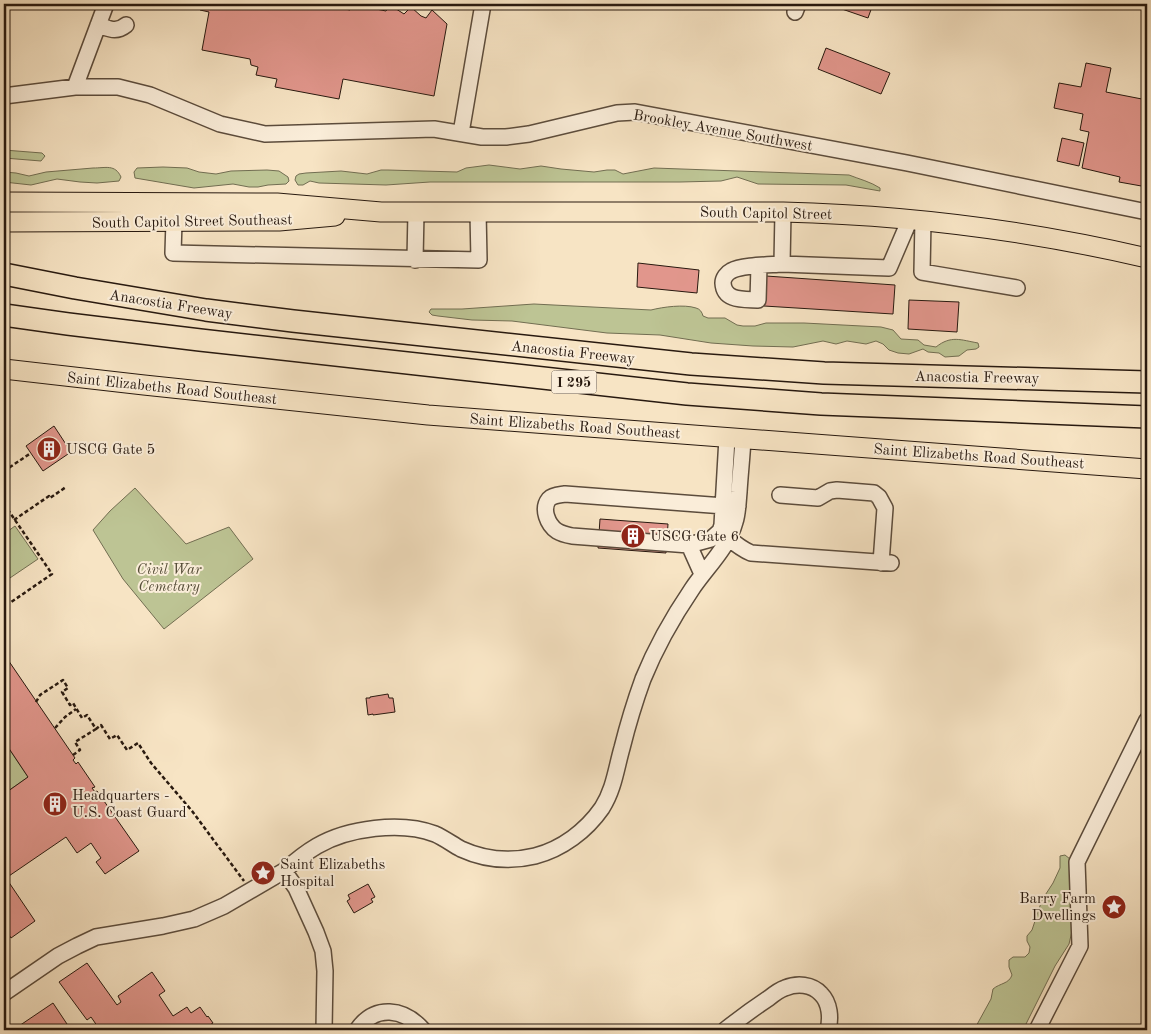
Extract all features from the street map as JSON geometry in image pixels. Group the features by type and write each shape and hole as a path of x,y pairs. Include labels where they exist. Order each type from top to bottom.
{"highway":[{"name":"Anacostia Freeway","path":"4,274 162,304 223,313 691,364 824,373 1147,382"},
{"name":"Anacostia Freeway","path":"4,315 200,340 687,394 821,404 1147,417"}],"main road":[{"path":"4,202 277,203 381,212"},
{"name":"South Capitol Street","path":"381,212 783,212 852,214 917,219 1048,237 1147,258"},
{"name":"South Capitol Street Southeast","path":"4,222 279,222 381,212"},
{"name":"Saint Elizabeths Road Southeast","path":"4,369 384,411 1147,469"}],"street":[{"path":"75,88 106,4"},
{"path":"462,133 483,4"},
{"path":"98,25 112,30 120,30 126,24"},
{"name":"Brookley Avenue Southwest","path":"4,96 75,88 118,87 150,95 220,124 265,134 434,128 488,137 512,137 612,114 635,112 908,163 1147,212"},
{"path":"415,260 416,212"},
{"path":"174,221 173,253 479,260 478,212"},
{"path":"782,264 783,212"},
{"path":"759,266 782,264 889,268 917,219"},
{"path":"917,219 922,272 1017,288"},
{"path":"4,993 58,956 96,937 194,919 224,906 284,871 324,843 343,835 371,829 399,828 435,834 473,854 506,860 538,855 569,841 586,828 606,801 644,678 667,629 687,596 716,556 724,534 735,522 731,506 735,439"},
{"path":"724,534 744,550 751,553 886,563 884,508 879,497 874,493 837,490 830,491 818,498 780,496"},
{"path":"724,534 689,545 572,536 557,531 551,526 547,520 546,506 550,499 556,495 564,494 731,506"},
{"path":"689,545 702,574"},
{"path":"1037,1030 1080,946 1077,862 1146,726"},
{"path":"284,871 296,888 323,951 325,971 324,1030"},
{"path":"725,1030 779,991 800,985 812,987 825,998 830,1014 828,1030"},
{"path":"356,1030 369,1018 385,1011 401,1013 417,1023 423,1030"}],"path":[{"path":"4,471 31,453"},
{"path":"14,520 48,496 50,498 66,487"},
{"path":"4,504 52,574 4,608"},
{"path":"36,702 40,695 63,680 68,688 62,692 70,705 73,703 82,718 87,715 96,729"},
{"path":"55,728 65,717 77,709"},
{"path":"73,755 80,750 76,742 101,726 110,740 117,735 127,750 138,743 252,891"}],"green space":[{"path":"4,150 42,153 45,156 41,161 4,158"},
{"path":"489,165 520,169 541,166 594,172 615,170 623,174 654,168 849,175 869,182 880,188 880,191 846,185 758,184 737,177 721,181 680,182 430,182 386,185 319,183 310,181 303,185 298,185 295,180 299,174 306,173 341,171 367,174 381,170 457,172 466,168"},
{"path":"113,168 121,177 119,181 97,183 57,179 31,185 4,182 4,172 29,176 46,172"},
{"path":"137,168 187,168 216,174 231,171 279,171 288,177 289,181 286,184 258,187 233,184 194,188 135,178 134,172"},
{"path":"534,304 651,310 686,306 699,309 703,316 708,318 725,318 737,325 743,326 755,326 766,323 804,323 881,327 893,330 901,339 918,340 924,345 936,347 946,341 956,339 978,343 979,347 967,350 959,356 945,357 939,353 928,352 923,349 909,354 898,353 889,350 883,344 876,341 866,344 847,341 836,344 823,341 793,347 753,346 711,343 660,335 607,333 512,321 472,320 432,315 429,312 431,309 462,309"},
{"name":"Civil War Cemetary","path":"135,488 186,544 229,527 253,559 164,629 123,579 93,530"},
{"path":"15,526 38,559 4,582 4,534"},
{"path":"4,741 28,777 4,794"},
{"path":"1065,855 1070,859 1072,931 1069,944 1055,966 1023,1030 974,1030 991,999 993,989 1011,978 1009,960 1013,957 1025,957 1029,953 1030,947 1027,936 1032,930 1042,900 1060,868 1060,856"}],"building":[{"path":"202,4 317,4 350,10 351,4 386,11 390,5 404,14 411,7 426,18 432,10 447,24 434,96 343,79 339,99 275,87 277,79 256,75 258,67 251,65 250,59 202,50 209,12 200,10"},
{"path":"840,4 873,4 868,18 839,8"},
{"path":"826,48 890,73 881,94 818,69"},
{"path":"1086,63 1111,68 1106,92 1147,100 1147,187 1119,182 1120,177 1082,168 1089,132 1080,130 1083,114 1054,108 1059,83 1081,87"},
{"path":"1062,138 1084,143 1079,166 1057,161"},
{"path":"638,263 699,270 697,293 637,287"},
{"path":"766,276 895,285 893,314 764,306"},
{"path":"909,300 959,302 957,332 908,329"},
{"name":"USCG Gate 5","path":"54,426 71,452 43,471 26,446"},
{"name":"USCG Gate 6","path":"600,519 668,524 666,553 598,548"},
{"name":"Headquarters - U.S. Coast Guard","path":"4,654 75,758 73,760 76,764 78,762 95,787 92,788 95,792 97,791 139,851 105,874 96,862 101,858 91,843 77,853 66,837 6,878 35,921 11,938 4,927 4,794 28,777 4,741"},
{"path":"388,694 389,698 393,698 395,712 368,715 366,698"},
{"path":"368,884 375,897 371,899 373,902 354,913 347,901 350,899 348,895"},
{"path":"87,963 117,1005 121,1002 118,996 152,972 165,991 159,995 173,1016 187,1007 191,1013 200,1007 213,1023 208,1026 211,1030 100,1030 91,1017 87,1020 59,982"},
{"path":"53,1003 71,1030 13,1030"}],"place":[{"name":"USCG Gate 5","path":"49,449"},
{"name":"USCG Gate 6","path":"633,536"},
{"name":"Headquarters - U.S. Coast Guard","path":"55,804"},
{"name":"Saint Elizabeths Hospital","path":"263,873"},
{"name":"Barry Farm Dwellings","path":"1114,907"}]}
